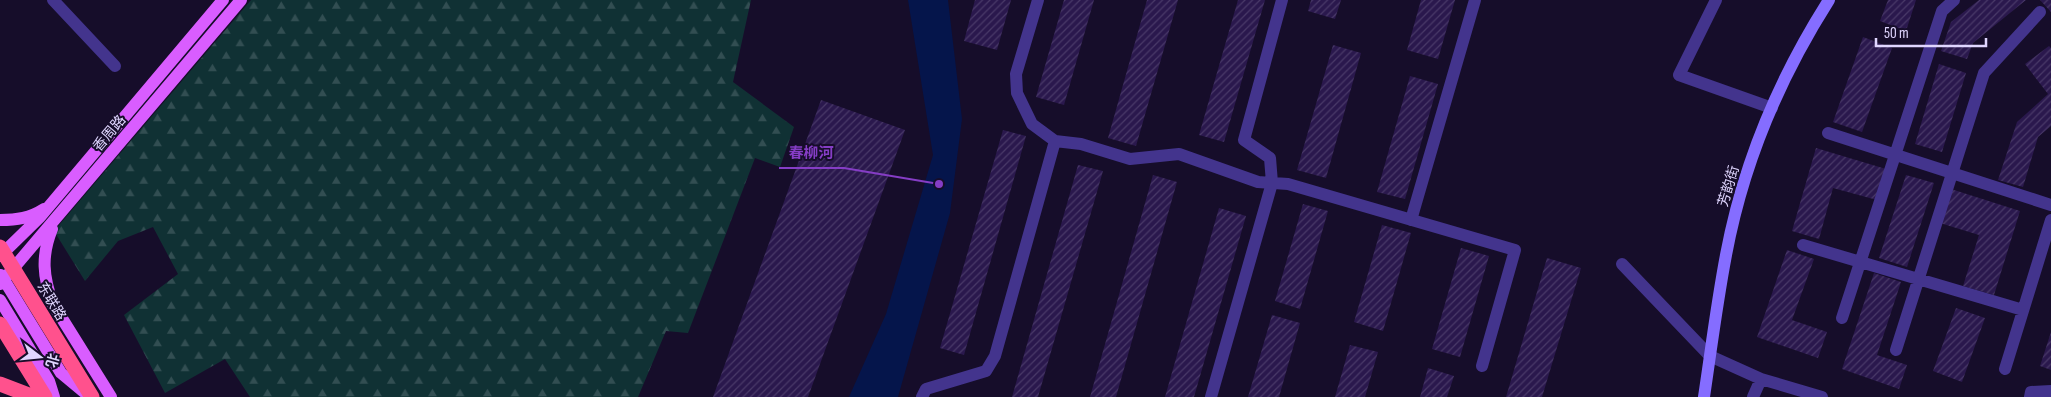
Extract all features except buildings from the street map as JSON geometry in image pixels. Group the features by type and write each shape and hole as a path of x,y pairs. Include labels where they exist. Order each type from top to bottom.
{"highway":[{"name":"东联路","path":"0,247 91,397"},
{"path":"0,324 45,397"},
{"path":"0,384 34,397"}],"main road":[{"name":"香周路","path":"0,256 50,205 223,0"},
{"name":"香周路","path":"1,279 56,220 241,0"},
{"path":"0,220 17,220 35,215 50,205"},
{"path":"56,220 47,240 44,257 44,273 47,288 54,304 111,397"},
{"path":"1,279 61,373 91,397"},
{"path":"0,300 49,380 54,397"},
{"path":"49,380 61,373"}],"street":[{"path":"53,0 115,66"},
{"path":"1038,0 1016,74 1017,93 1032,124 1055,141 1081,144 1130,159 1179,154 1258,182 1288,184 1515,250 1482,366"},
{"path":"1211,397 1272,183 1270,158 1244,140 1282,0"},
{"path":"1411,220 1475,0"},
{"path":"1716,0 1680,75 1772,108"},
{"name":"芳韵街","path":"1704,397 1726,254 1736,213 1757,146 1772,108 1805,39 1829,0"},
{"path":"1842,318 1942,11 1954,0"},
{"path":"1896,350 1984,73 2040,12"},
{"path":"1828,134 2051,205"},
{"path":"922,397 926,390 986,371 994,356 1055,141"},
{"path":"2005,369 2051,220"},
{"path":"1803,245 2023,310"},
{"path":"1622,264 1710,356 1761,379 1822,397"},
{"path":"1753,397 1761,379"},
{"path":"2030,397 2031,392 2051,391"}],"green space":[{"path":"251,0 751,0 733,82 794,127 780,167 755,158 688,333 666,331 638,397 250,397 225,359 165,393 124,315 178,274 153,227 118,241 85,281 54,231"}],"shaded area":[{"path":"908,0 948,0 962,119 950,213 898,397 849,397 886,314 933,155"}],"place":[{"name":"春柳河","path":"939,184"}]}
